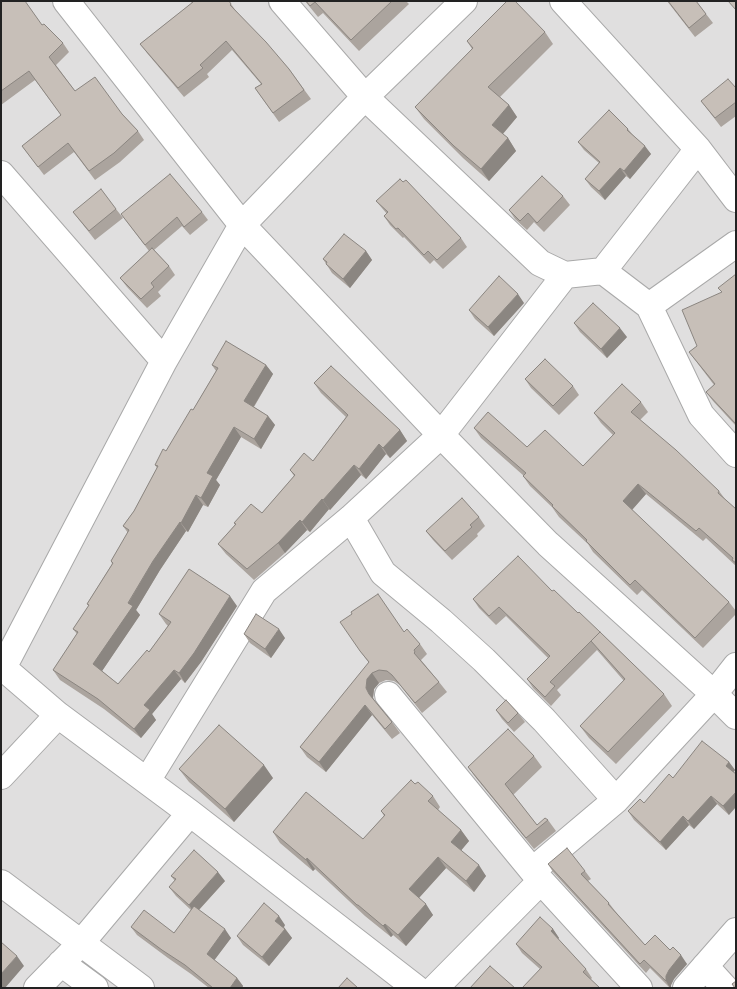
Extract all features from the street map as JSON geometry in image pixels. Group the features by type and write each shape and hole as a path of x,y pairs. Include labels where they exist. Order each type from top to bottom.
{"street":[{"path":"66,1 242,225 441,435 548,544 736,716"},
{"path":"282,1 365,97 540,263 565,274 603,271 648,306 700,415 736,454"},
{"path":"416,988 58,714 2,667 164,361 242,225 365,97 464,1"},
{"path":"563,1 698,150 736,199"},
{"path":"603,271 698,150"},
{"path":"1,174 164,361"},
{"path":"648,306 736,244"},
{"path":"147,782 264,591 351,518 441,435 565,274"},
{"path":"351,518 382,573 441,621 484,660 544,720 616,800"},
{"path":"435,988 537,876 616,800 714,694 736,666"},
{"path":"388,695 537,876 639,988"},
{"path":"1,776 58,714"},
{"path":"37,988 81,943 190,814"},
{"path":"1,883 141,988"},
{"path":"686,988 736,931"},
{"path":"61,963 95,988"},
{"path":"706,966 725,988"}],"shaded area":[{"path":"1,1 736,1 736,988 1,988"}],"building":[{"path":"1,1 25,1 42,25 44,24 63,43 49,57 75,91 95,77 122,114 138,131 114,153 89,171 68,143 38,167 22,146 61,115 29,71 1,91"},
{"path":"192,1 229,1 230,5 289,69 304,90 273,113 255,88 262,84 226,41 200,65 203,68 178,88 140,44"},
{"path":"306,1 392,1 351,40 315,2 310,6"},
{"path":"507,1 515,1 545,32 488,87 509,105 492,125 508,138 481,169 454,146 415,107 473,48 467,41"},
{"path":"668,1 696,1 706,14 689,28"},
{"path":"728,1 736,1 736,10"},
{"path":"728,79 736,88 736,102 715,118 701,101"},
{"path":"609,110 645,146 624,171 620,168 599,191 585,179 600,162 578,142"},
{"path":"170,174 202,212 184,227 177,217 145,245 121,214"},
{"path":"542,176 563,196 537,223 528,213 520,221 509,210"},
{"path":"400,179 403,182 406,180 461,238 437,260 428,251 424,255 398,228 396,229 384,216 388,212 376,201"},
{"path":"101,189 116,209 89,231 73,212"},
{"path":"344,234 366,251 343,279 323,259"},
{"path":"152,248 169,266 151,283 154,287 141,299 120,278"},
{"path":"736,274 736,424 706,392 715,384 689,352 697,346 682,310 722,292 718,288"},
{"path":"499,276 518,294 488,327 469,310"},
{"path":"593,303 620,328 601,349 574,323"},
{"path":"226,341 266,365 244,401 268,416 254,439 234,427 207,473 213,476 201,498 196,495 181,523 153,561 128,603 133,606 93,664 118,684 147,650 149,652 171,622 159,614 189,569 230,596 179,673 174,670 144,705 150,710 134,729 98,699 53,670 78,632 73,629 113,563 111,561 129,530 123,526 134,511 158,466 155,465 163,449 166,451 218,368 212,365"},
{"path":"545,359 573,386 553,406 525,379"},
{"path":"331,366 400,430 383,448 379,444 359,469 354,465 302,522 300,520 278,543 247,569 218,544 251,504 262,513 295,475 290,470 304,453 313,461 348,415 314,383"},
{"path":"622,384 641,402 631,412 676,450 736,509 736,563 732,560 733,558 699,528 696,531 638,484 623,501 729,602 695,638 635,580 630,585 523,476 526,473 474,428 488,412 527,447 545,430 583,466 615,433 594,413"},
{"path":"462,498 479,517 470,525 472,527 445,551 426,531"},
{"path":"518,556 552,591 554,590 600,632 550,682 555,686 545,697 527,679 550,656 499,607 489,616 473,599"},
{"path":"378,594 404,632 407,629 420,644 414,650 414,653 439,682 415,703 387,671 379,670 372,673 367,679 366,688 392,722 385,729 365,705 319,762 300,747 369,662 340,622 352,614 351,612"},
{"path":"256,614 279,629 265,649 244,634"},
{"path":"600,632 664,694 608,752 580,726 625,679 591,641"},
{"path":"506,700 518,713 508,723 496,710"},
{"path":"219,725 264,765 225,809 179,769"},
{"path":"508,729 534,756 505,784 537,825 545,818 548,820 526,838 468,767"},
{"path":"702,741 729,762 726,766 736,774 736,792 723,806 711,796 688,821 683,816 660,842 628,811 640,799 644,803 669,774 673,778"},
{"path":"411,780 415,784 418,782 433,796 428,801 461,830 451,842 479,865 466,881 438,857 409,889 426,904 398,935 385,924 383,926 357,905 307,858 306,860 273,832 306,792 363,839 385,815 381,811"},
{"path":"567,848 585,871 581,874 645,945 655,935 670,950 673,947 681,955 669,970 666,981 644,960 640,964 548,864"},
{"path":"194,850 218,872 189,905 169,887 176,879 171,876"},
{"path":"264,903 279,916 275,921 285,929 262,957 237,936"},
{"path":"194,906 225,929 207,954 237,978 230,988 213,988 185,965 131,927 144,910 174,933"},
{"path":"540,917 553,929 551,931 586,969 583,972 600,988 522,988 542,967 516,944"},
{"path":"1,942 17,956 1,974"},
{"path":"490,966 515,988 470,988"},
{"path":"347,978 358,988 338,988"},
{"path":"736,981 736,988 735,988 732,984"}]}
